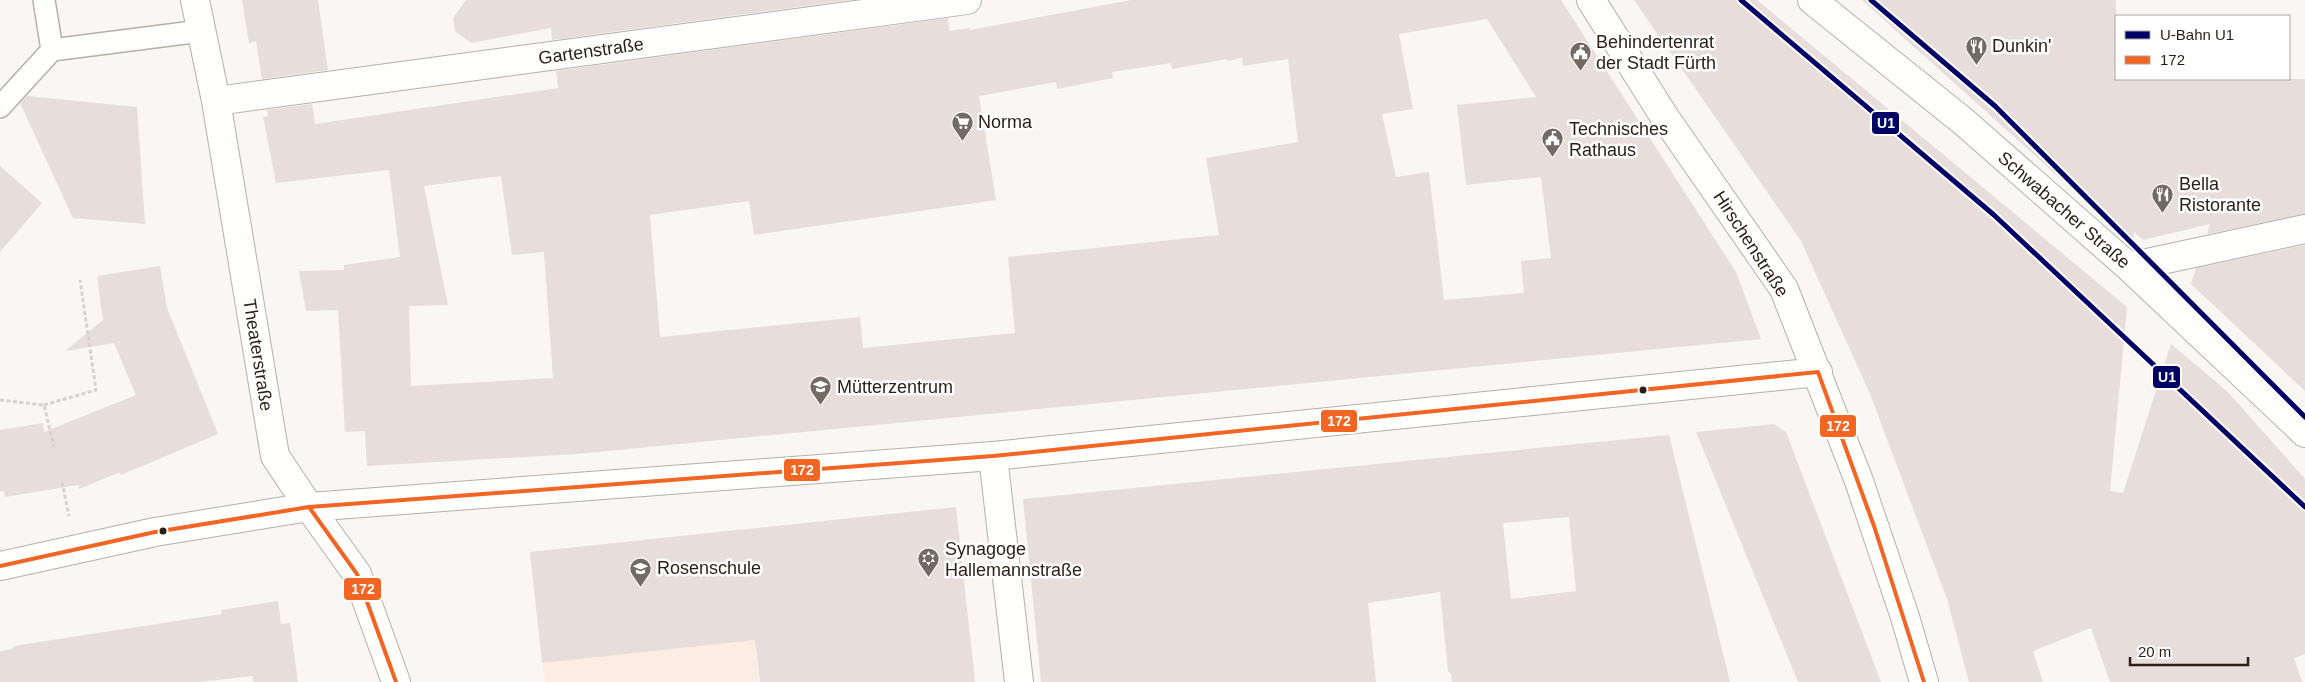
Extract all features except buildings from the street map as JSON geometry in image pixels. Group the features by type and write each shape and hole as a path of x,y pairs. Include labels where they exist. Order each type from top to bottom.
{"street":[{"name":"Theaterstraße","path":"196,0 216,101 275,456 309,507 358,574 396,682"},
{"name":"Gartenstraße","path":"216,101 966,0"},
{"name":"Hirschenstraße","path":"1591,0 1664,116 1784,289 1859,481 1905,617 1924,682"},
{"name":"Schwabacher Straße","path":"1812,0 1964,122 2129,267 2305,433"},
{"path":"2129,267 2305,229"},
{"path":"0,566 155,532 309,507 993,456 1818,372"},
{"path":"993,456 1019,682"}],"lane":[{"path":"44,0 52,50"},
{"path":"0,106 52,50 201,31"}],"path":[{"path":"0,400 44,405 96,390 80,280"},
{"path":"44,405 54,447"}],"shaded area":[{"name":"Rosenschule","path":"743,529 759,682 545,682 530,552"}],"metro line":[{"name":"U1","path":"1741,0 1994,215 2305,507"},
{"name":"U1","path":"1871,0 1995,106 2305,417"}],"transit line":[{"name":"172","path":"0,566 155,532 309,507 993,456 1818,372 1874,526 1924,682"},
{"name":"172","path":"309,507 357,574 396,682"}],"place":[{"name":"Dunkin'","path":"1976,65"},
{"name":"Behindertenrat der Stadt Fürth","path":"1580,71"},
{"name":"Norma","path":"962,141"},
{"name":"Technisches Rathaus","path":"1553,158"},
{"name":"Bella Ristorante","path":"2163,213"},
{"name":"Mütterzentrum","path":"821,406"},
{"name":"Synagoge Hallemannstraße","path":"929,578"},
{"name":"Rosenschule","path":"641,587"}]}
